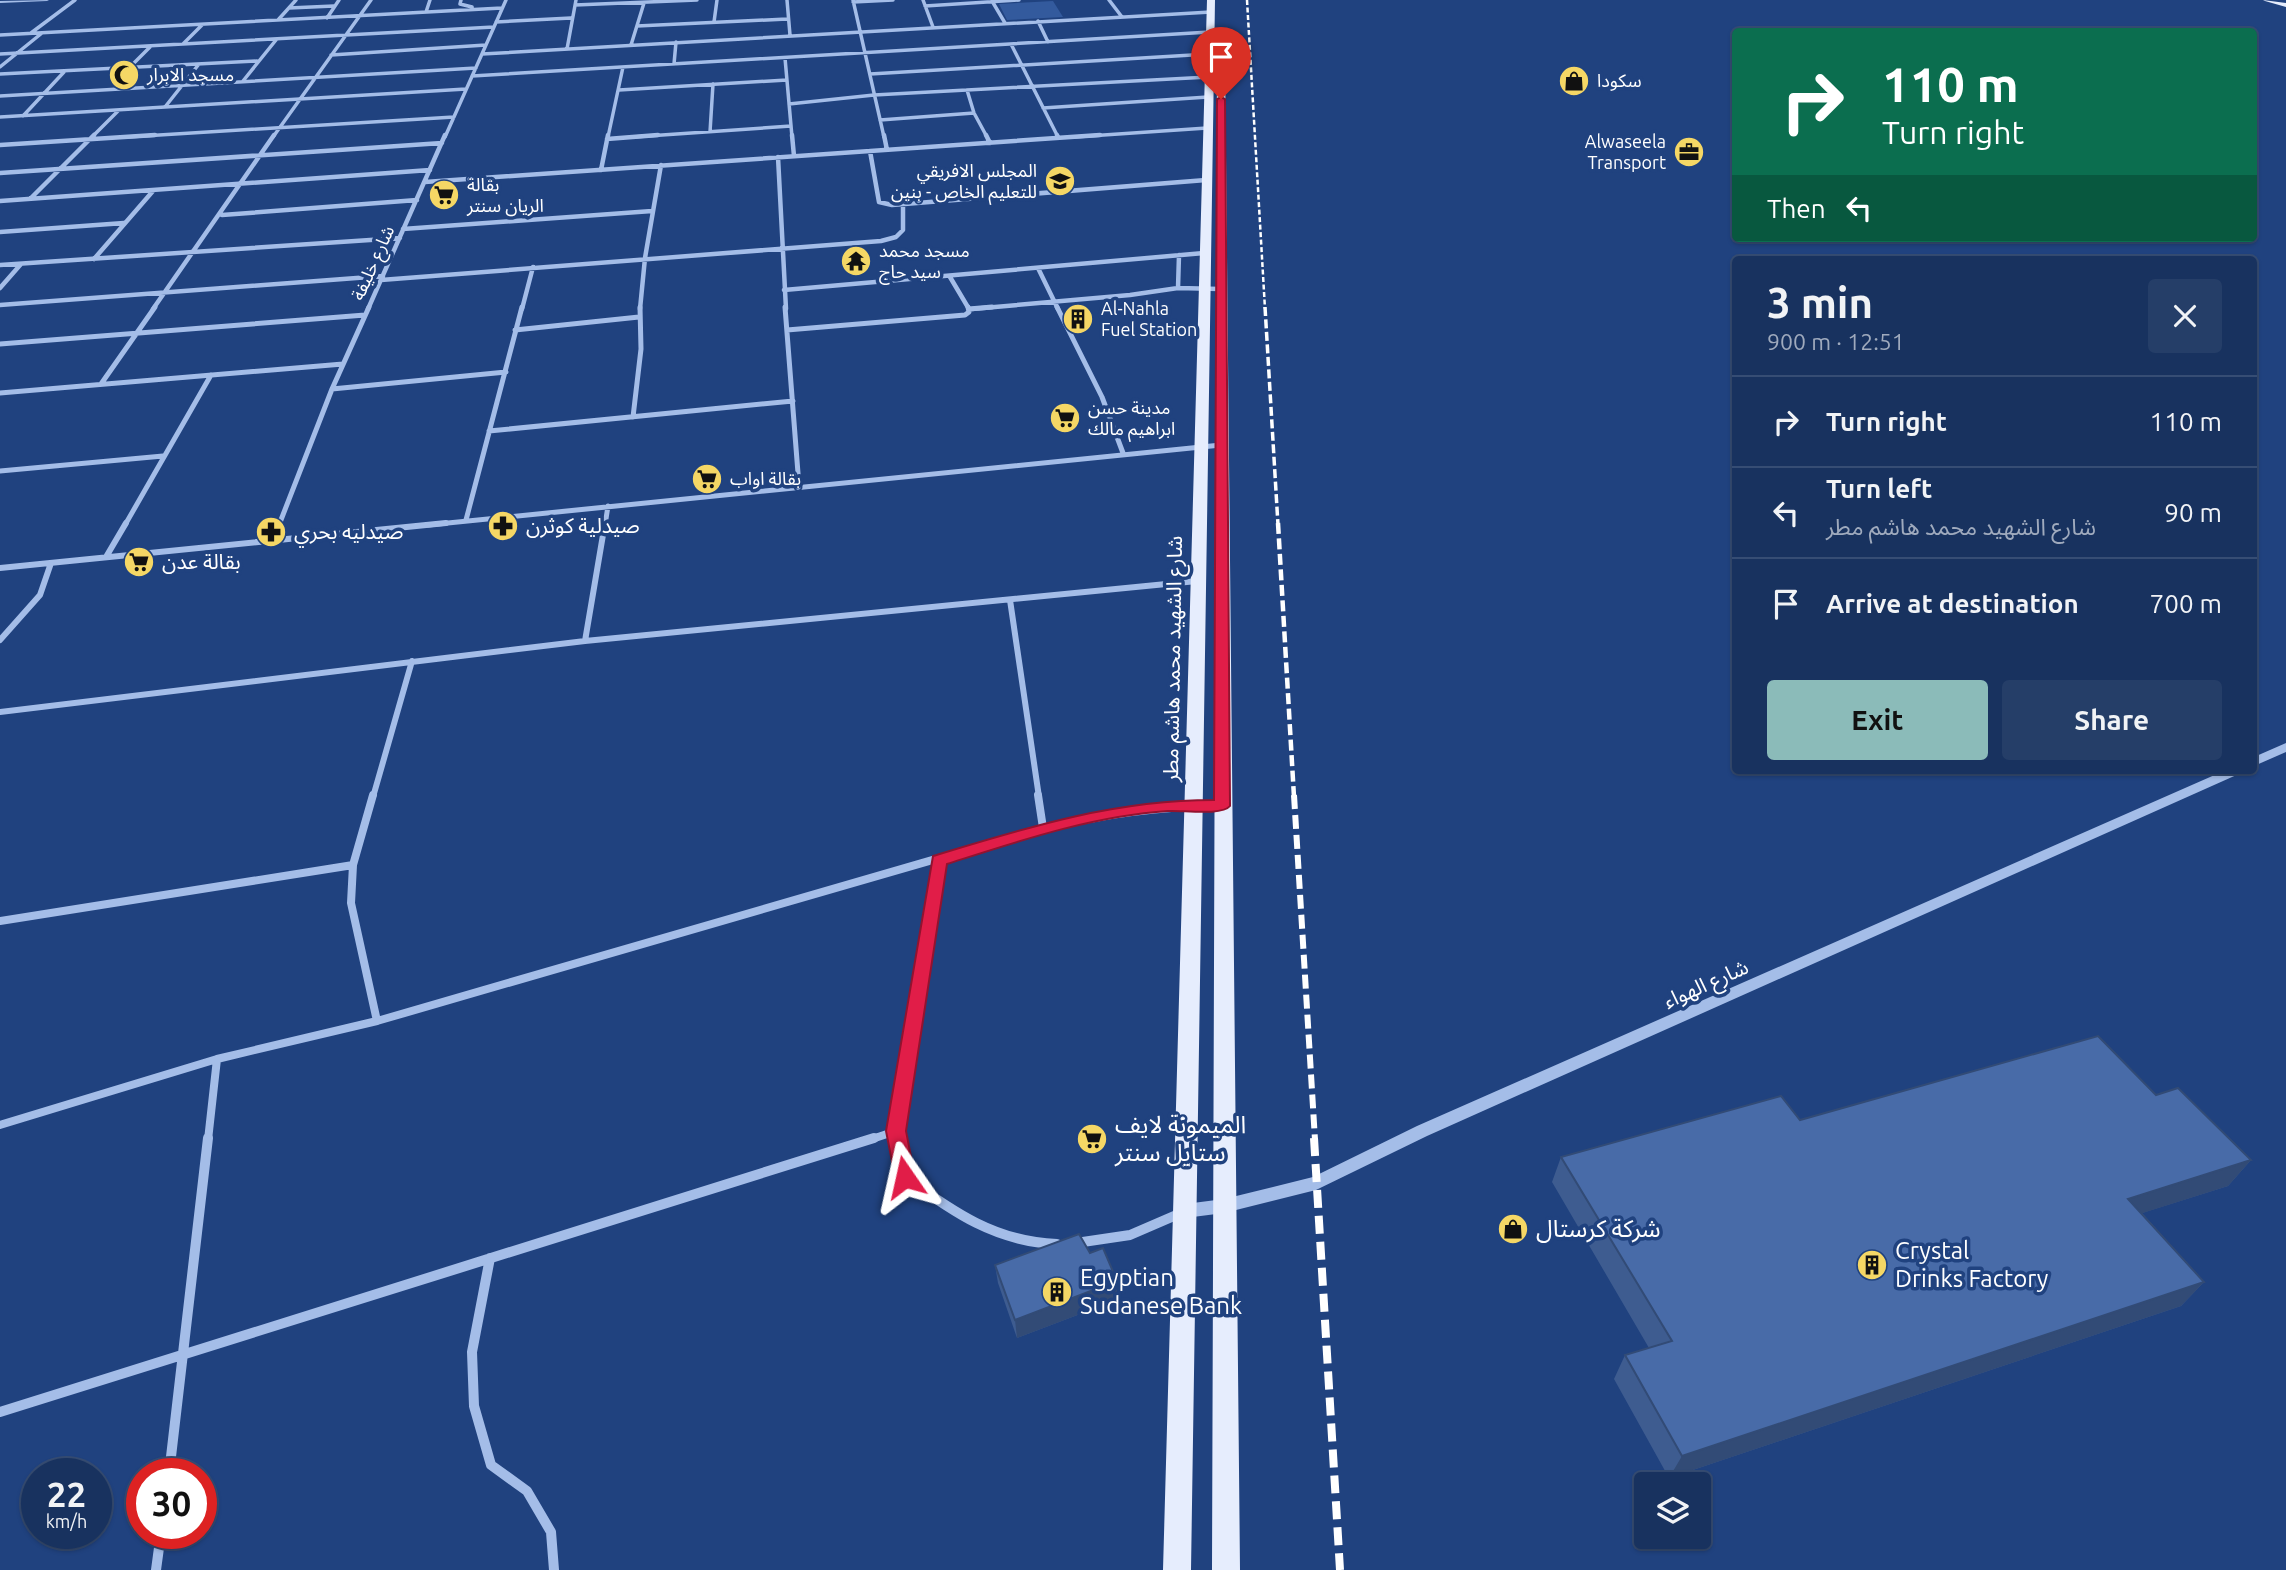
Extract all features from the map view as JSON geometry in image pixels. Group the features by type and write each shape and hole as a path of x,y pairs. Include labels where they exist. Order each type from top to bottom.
{"main road":[{"path":"2267,0 2285,2"},
{"name":"شارع الشهيد محمد هاشم مطر","path":"1214,4 1209,54 1204,253 1211,289 1221,445 1226,1570"},
{"name":"شارع الشهيد محمد هاشم مطر","path":"1177,1570 1200,445 1211,289 1214,4"}],"street":[{"path":"1,3 47,0"},
{"path":"31,33 75,0"},
{"path":"278,20 296,0"},
{"path":"327,18 339,0"},
{"path":"101,384 371,0"},
{"path":"426,12 430,0"},
{"path":"461,0 460,4 481,9"},
{"name":"شارع خليفة","path":"273,540 332,389 506,0"},
{"path":"567,49 576,0"},
{"path":"576,5 697,0"},
{"path":"714,22 717,0"},
{"path":"787,0 790,36"},
{"path":"887,150 853,1 893,0"},
{"path":"923,0 933,27"},
{"path":"925,6 1019,0"},
{"path":"1109,0 1122,17"},
{"path":"992,1 1005,23"},
{"path":"631,45 644,2"},
{"path":"482,54 1122,17 1214,4"},
{"path":"289,8 334,6"},
{"path":"0,35 502,8"},
{"path":"0,54 276,40 571,18"},
{"path":"637,26 787,19"},
{"path":"1038,22 1048,42"},
{"path":"183,44 202,24"},
{"path":"0,67 42,33"},
{"path":"472,76 1210,33"},
{"path":"243,81 276,40"},
{"path":"674,64 676,42"},
{"path":"1011,44 1058,138"},
{"path":"331,55 486,45"},
{"path":"129,68 150,46"},
{"path":"870,74 1209,54"},
{"path":"785,58 794,156"},
{"path":"0,74 257,61"},
{"path":"165,107 199,64"},
{"path":"601,170 623,67"},
{"path":"0,96 476,68"},
{"path":"23,116 64,72"},
{"path":"789,104 874,95 1032,85 1209,78"},
{"path":"618,90 787,80"},
{"path":"710,132 713,84"},
{"path":"0,117 466,89"},
{"path":"967,90 974,113 990,143"},
{"path":"1043,108 1208,97"},
{"path":"29,199 119,110"},
{"path":"880,120 974,113"},
{"path":"0,145 454,117"},
{"path":"607,139 791,126"},
{"path":"425,182 1207,128"},
{"path":"0,173 442,143"},
{"path":"870,151 880,202 903,204 1206,180"},
{"path":"778,158 781,249 799,486"},
{"path":"633,417 645,258 661,165"},
{"path":"0,201 430,170"},
{"path":"94,259 154,191"},
{"path":"222,215 416,200"},
{"path":"0,305 870,243 899,236 905,227 903,204"},
{"path":"403,229 652,211"},
{"path":"0,232 124,223"},
{"path":"0,265 400,238"},
{"path":"784,290 1204,253"},
{"path":"1178,288 1179,255"},
{"path":"0,288 22,264"},
{"path":"466,520 533,267"},
{"path":"1038,268 1102,397 1123,453"},
{"path":"950,277 969,309"},
{"path":"969,309 1130,295 1178,288 1211,289"},
{"path":"787,330 959,317 969,313 969,309"},
{"path":"0,344 365,315"},
{"path":"515,330 639,317"},
{"path":"0,393 343,364"},
{"path":"332,389 506,372"},
{"path":"106,557 211,375"},
{"path":"489,431 793,401"},
{"path":"0,568 1200,445 1221,445"},
{"path":"0,471 163,456"},
{"path":"585,641 608,506"},
{"path":"0,640 36,600 50,578 51,563"},
{"path":"0,712 585,641 1197,580"},
{"path":"1010,600 1043,828"},
{"path":"377,1021 351,903 353,865 412,661"},
{"path":"2257,761 2286,747"},
{"name":"شارع الهواء","path":"1185,1210 1224,1206 1316,1183 1422,1132 2228,774"},
{"path":"0,1125 217,1059 377,1021 1043,828 1119,811 1168,806 1222,806"},
{"path":"939,860 896,1131 905,1177 968,1222 1007,1239 1042,1245 1097,1242 1164,1224 1185,1210"},
{"path":"0,921 353,865"},
{"path":"171,1458 217,1059"},
{"path":"0,1412 896,1131"},
{"path":"490,1258 472,1352 474,1406 491,1465 527,1491 551,1532 554,1570"},
{"path":"156,1570 159,1549"}],"shaded area":[{"path":"1053,1 1063,17 1007,20 999,4"}],"building":[{"name":"Crystal Drinks Factory","path":"2098,1036 2156,1095 2178,1088 2251,1160 2128,1199 2204,1282 1682,1456 1625,1355 1672,1341 1561,1157 1781,1096 1800,1120"},
{"name":"Egyptian Sudanese Bank","path":"1079,1234 1090,1253 1103,1248 1117,1281 1015,1320 995,1265"}],"railway":[{"path":"1247,0 1265,309"},
{"path":"1265,307 1278,525"},
{"path":"1278,523 1294,797"},
{"path":"1294,795 1315,1140"},
{"path":"1314,1138 1340,1570"}],"place":[{"name":"مسجد الابرار","path":"124,75"},
{"name":"سكودا","path":"1574,81"},
{"name":"Alwaseela Transport","path":"1689,152"},
{"name":"المجلس الافريقي للتعليم الخاص - بنين","path":"1060,181"},
{"name":"بقالة الريان سنتر","path":"444,195"},
{"name":"مسجد محمد سيد حاج","path":"856,261"},
{"name":"Al-Nahla Fuel Station","path":"1078,319"},
{"name":"مدينة حسن ابراهيم مالك","path":"1065,418"},
{"name":"بقالة اواب","path":"707,479"},
{"name":"صيدلية كوثرن","path":"503,526"},
{"name":"صيدليه بحري","path":"271,532"},
{"name":"بقالة عدن","path":"139,562"},
{"name":"الميمونة لايف ستايل سنتر","path":"1092,1139"},
{"name":"شركة كرستال","path":"1513,1229"},
{"name":"Crystal Drinks Factory","path":"1872,1265"},
{"name":"Egyptian Sudanese Bank","path":"1057,1292"}],"route":[{"path":"905,1177 896,1131 939,860 1043,828 1119,811 1168,806 1222,806 1221,99"}]}
